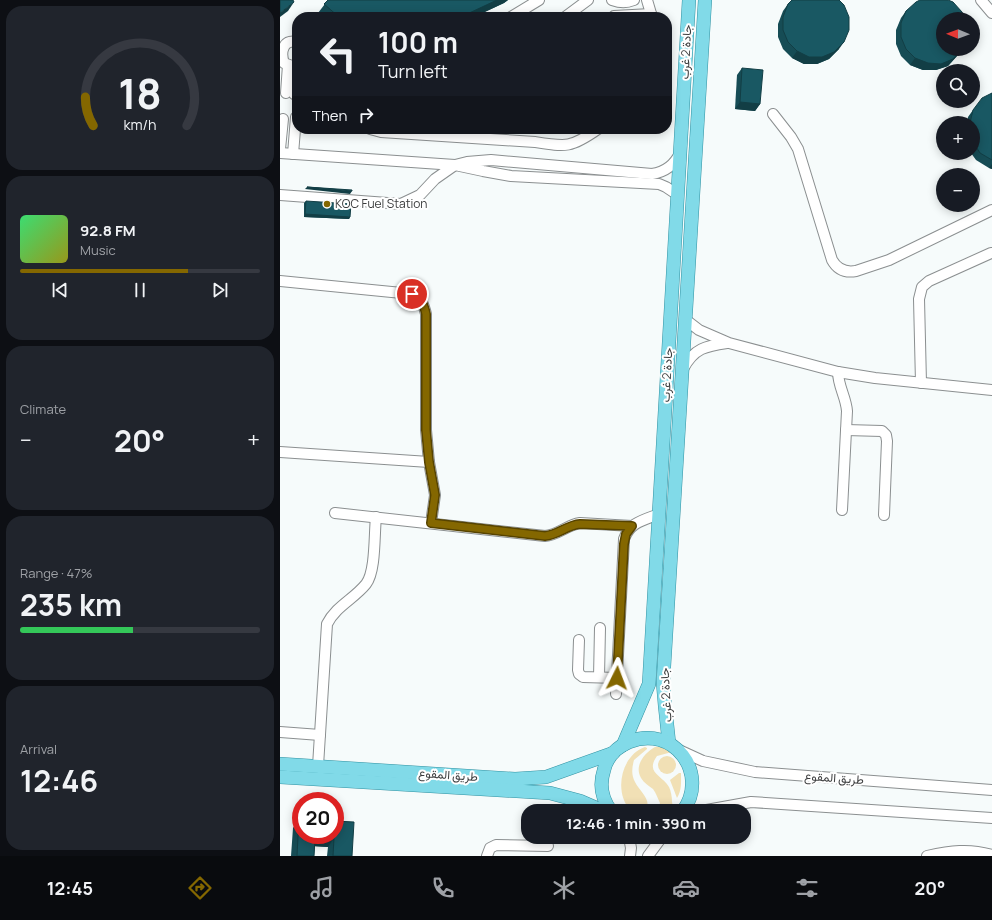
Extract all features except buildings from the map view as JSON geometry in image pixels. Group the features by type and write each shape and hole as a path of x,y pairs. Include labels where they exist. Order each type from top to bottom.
{"main road":[{"name":"جادة 2 غرب","path":"606,804 602,792 602,778 605,764 618,749 649,684 689,0"},
{"name":"جادة 2 غرب","path":"674,747 663,683 705,0"},
{"name":"طريق المقوع","path":"280,764 515,779 546,777 618,749 638,738 654,738 674,747"},
{"path":"674,747 688,762 692,776 693,790 688,804"},
{"name":"طريق المقوع","path":"280,777 550,793 587,804"}],"street":[{"path":"519,12 539,0"},
{"path":"571,12 588,0"},
{"path":"612,0 619,3 628,3 634,0"},
{"path":"612,0 615,5 615,12"},
{"path":"647,0 650,12"},
{"path":"980,0 992,13"},
{"path":"292,42 288,42 281,50 281,59 292,65"},
{"path":"289,95 292,78"},
{"path":"773,114 791,137 798,149 832,260 834,264 842,270 851,272 856,271 889,260 992,210"},
{"path":"280,149 281,118 292,119"},
{"path":"293,154 295,134"},
{"path":"446,134 566,145 581,141 591,134"},
{"path":"280,153 455,165 497,174 526,177 652,179 659,173 666,170 677,159 680,152"},
{"path":"280,195 401,204 420,195 435,179 455,165 479,160 491,160 652,179 666,186 678,195"},
{"path":"526,164 526,177"},
{"path":"921,383 919,295 922,287 929,281 991,253"},
{"path":"280,281 412,294 416,295 421,300 426,314 426,430 429,462 435,495 431,523"},
{"path":"686,320 699,330 729,343 838,372 875,378 992,390"},
{"path":"683,369 687,361 699,350 707,346 729,343"},
{"path":"838,372 839,387 846,405 842,510"},
{"path":"846,430 882,431 886,435 884,515"},
{"path":"280,452 429,462"},
{"path":"335,513 545,536 580,524 632,526"},
{"path":"616,694 624,544 626,534 636,523 659,514"},
{"path":"318,766 327,624 336,611 369,580 372,568 376,517"},
{"path":"599,677 600,628"},
{"path":"579,640 578,672 583,676 617,678"},
{"path":"280,732 320,735"},
{"name":"طريق المقوع","path":"674,747 703,761 755,772 992,790"},
{"path":"740,804 751,802 992,818"},
{"path":"630,844 631,856"},
{"path":"648,856 657,844"},
{"path":"487,856 490,848 496,845 548,846"},
{"path":"927,856 965,850 992,855"}],"shaded area":[{"path":"645,747 647,748 634,760 632,771 637,786 645,796 648,803 626,804 622,795 622,775 630,758 637,751"},
{"path":"655,747 662,747 672,752 657,756 653,766 656,773 670,789 673,804 660,804 653,789 641,778 639,773 639,764 644,756"},
{"path":"667,756 673,759 676,765 673,771 667,774 661,771 658,765 661,759"},
{"path":"681,773 681,786 677,798 670,780"}],"place":[{"name":"KOC Fuel Station","path":"327,204"}],"route":[{"path":"412,294 416,295 424,305 426,314 426,430 429,462 435,495 431,523 545,536 580,524 632,526 624,539 617,678"}]}
